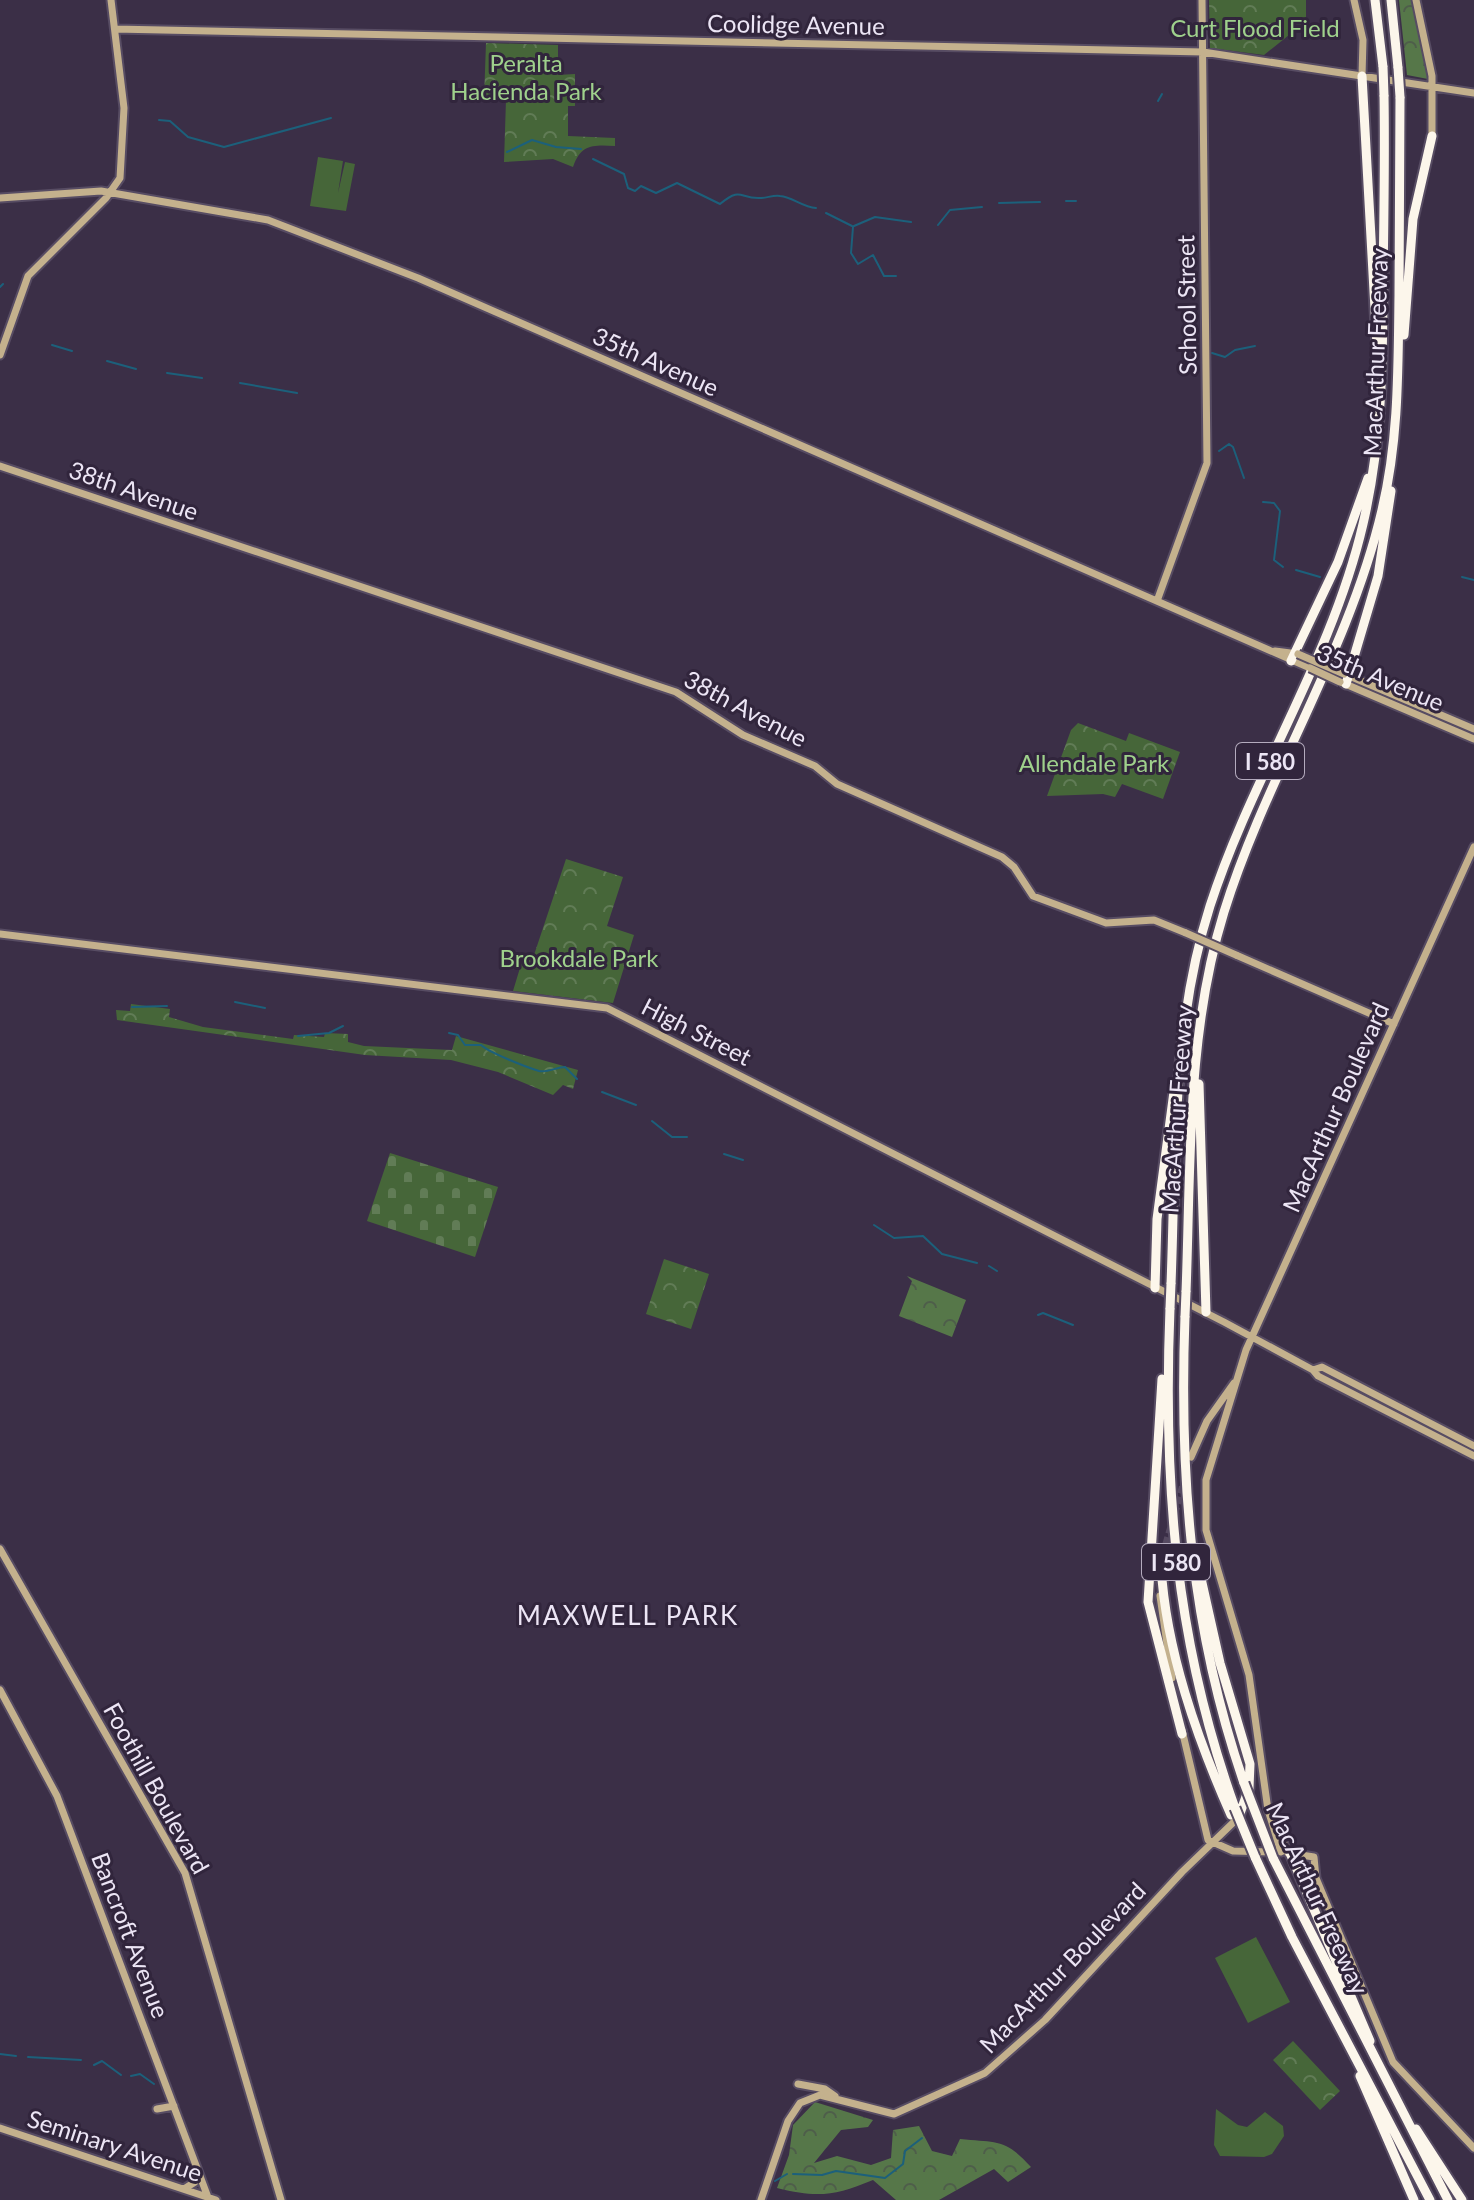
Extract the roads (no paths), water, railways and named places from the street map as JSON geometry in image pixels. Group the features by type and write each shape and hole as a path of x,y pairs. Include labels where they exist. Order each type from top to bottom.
{"highway":[{"name":"MacArthur Freeway","path":"1375,0 1384,95 1378,315 1381,407 1377,453 1362,528 1338,604 1237,836 1211,903 1194,968 1178,1073 1167,1456 1179,1585 1203,1704 1235,1814 1353,2054 1430,2200"},
{"name":"MacArthur Freeway","path":"1391,0 1400,97 1402,319 1392,455 1377,533 1352,610 1225,908 1208,971 1198,1033 1182,1427 1185,1510 1206,1652 1244,1783 1281,1855 1389,2088 1448,2200"},
{"path":"1362,76 1378,315"},
{"path":"1402,319 1413,219 1432,136"},
{"path":"1295,657 1338,562 1377,453"},
{"path":"1345,679 1387,535 1392,455"},
{"path":"1198,1033 1206,1312"},
{"path":"1155,1288 1157,1219 1170,1099 1178,1073"},
{"path":"1170,1308 1159,1405 1147,1586 1154,1634 1182,1734"},
{"path":"1185,1510 1217,1651 1250,1764 1249,1788 1235,1814"},
{"path":"1161,1566 1182,1679 1235,1814"},
{"path":"1281,1855 1389,2088"},
{"path":"1353,2054 1363,2087 1414,2200"},
{"path":"1401,2111 1429,2146 1462,2200"}],"main road":[{"path":"0,355 25,280 112,193 120,178 125,139 111,0"},
{"name":"School Street","path":"1157,601 1207,463 1202,0"},
{"path":"1354,0 1363,40 1362,76"},
{"path":"1416,0 1432,86 1432,136"},
{"name":"Coolidge Avenue","path":"115,29 1203,52 1474,93"},
{"name":"35th Avenue","path":"0,198 112,193 285,224 408,274 1157,601 1295,657 1474,739"},
{"name":"38th Avenue","path":"0,466 676,692 743,735 815,766 837,784 1002,857 1014,867 1033,896 1106,923 1154,920 1394,1024"},
{"name":"35th Avenue","path":"1345,679 1474,729"},
{"name":"MacArthur Boulevard","path":"761,2200 795,2108 813,2096 836,2098 894,2114 985,2073 1045,2020 1182,1872 1213,1843 1235,1814 1267,1796 1249,1675 1205,1523 1205,1487 1234,1383 1253,1337 1474,847"},
{"name":"High Street","path":"0,934 607,1008 1206,1312 1313,1370 1318,1376 1474,1456"},
{"name":"High Street","path":"1313,1370 1322,1367 1474,1446"},
{"name":"MacArthur Boulevard","path":"1191,1457 1203,1430 1234,1383"},
{"path":"1203,1430 1215,1423 1222,1426"},
{"name":"Foothill Boulevard","path":"0,1549 185,1873 281,2200"},
{"path":"1163,1554 1163,1629 1182,1734 1206,1837 1213,1843 1237,1851 1314,1857 1316,1878 1400,2070 1474,2148"},
{"name":"Bancroft Avenue","path":"0,1690 57,1796 211,2199"},
{"path":"1267,1796 1281,1855"},
{"path":"798,2084 825,2089 836,2098"},
{"path":"157,2109 174,2106"},
{"name":"Seminary Avenue","path":"0,2128 211,2199"},
{"path":"184,2189 195,2182 197,2166"}],"waterway":[{"path":"1158,101 1162,94"},
{"path":"159,120 170,121 188,137 224,147 331,118"},
{"path":"507,152 532,140 556,147 581,149"},
{"path":"593,159 624,174 628,188 635,191 641,186 656,193 677,183 720,204 737,194 753,198 789,198 816,208"},
{"path":"1066,201 1076,201"},
{"path":"999,203 1040,202"},
{"path":"938,225 950,210 982,207"},
{"path":"826,213 852,226"},
{"path":"854,226 875,217 911,222"},
{"path":"853,227 851,253 858,264 873,255 884,276 896,276"},
{"path":"0,287 3,284"},
{"path":"52,345 72,351"},
{"path":"1212,353 1225,357 1235,350 1255,346"},
{"path":"107,361 136,369"},
{"path":"167,373 202,378"},
{"path":"240,383 297,393"},
{"path":"1219,451 1229,444 1233,447 1244,478"},
{"path":"1263,502 1274,503 1280,511 1274,560 1283,567"},
{"path":"1296,570 1320,577"},
{"path":"1462,577 1474,580"},
{"path":"235,1002 265,1008"},
{"path":"132,1007 167,1006"},
{"path":"298,1036 329,1033 343,1026"},
{"path":"449,1033 458,1035 465,1045 481,1045 539,1071 565,1067 577,1079"},
{"path":"602,1092 636,1105"},
{"path":"652,1121 672,1137 687,1137"},
{"path":"724,1154 743,1160"},
{"path":"874,1225 894,1238 923,1236 942,1254 977,1263"},
{"path":"989,1266 997,1271"},
{"path":"1038,1315 1043,1313 1073,1325"},
{"path":"0,2054 16,2056"},
{"path":"28,2057 81,2060"},
{"path":"94,2065 102,2061 121,2075"},
{"path":"131,2076 140,2074 154,2084"},
{"path":"793,2174 822,2175 836,2171 885,2178 903,2164 905,2151 922,2138"},
{"path":"775,2181 787,2174"}],"tunnel":[{"path":"1163,1554 1191,1457"}],"district":[{"name":"MAXWELL PARK","path":"628,1615"}],"park label":[{"name":"Curt Flood Field","path":"1255,27"},
{"name":"Peralta Hacienda Park","path":"526,76"},
{"name":"Allendale Park","path":"1094,762"},
{"name":"Brookdale Park","path":"579,957"}]}
